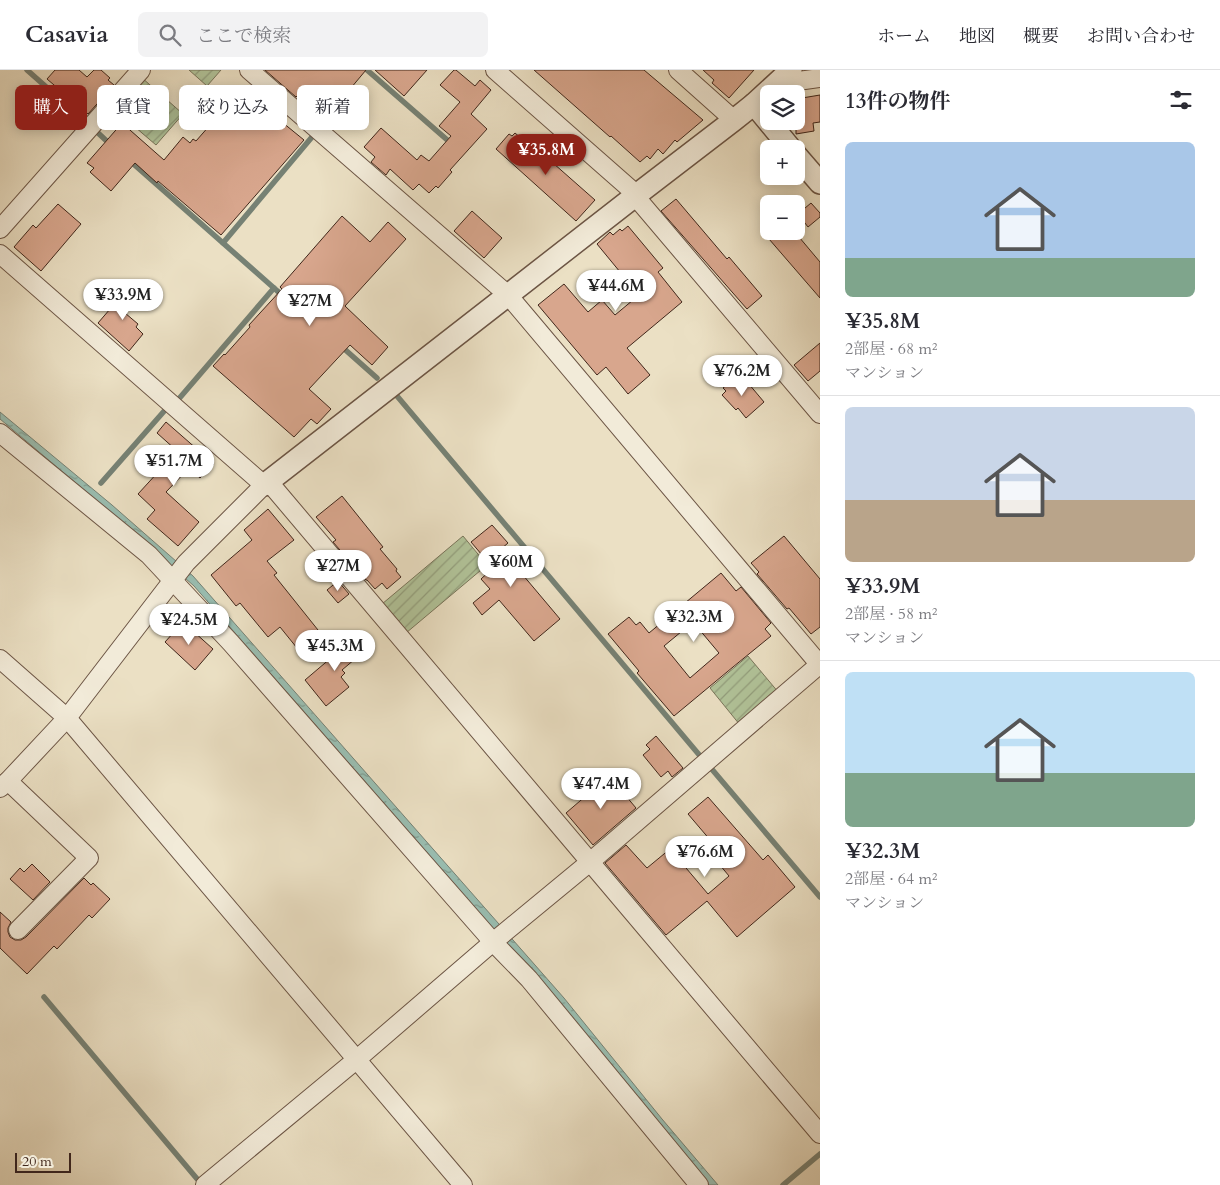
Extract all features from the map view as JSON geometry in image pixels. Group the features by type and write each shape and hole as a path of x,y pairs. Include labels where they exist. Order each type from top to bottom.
{"street":[{"path":"0,230 141,70"},
{"path":"205,1185 590,862 820,664 508,296 249,70"},
{"path":"495,70 636,195 820,414"},
{"path":"678,70 734,120"},
{"path":"18,930 89,858 4,785 67,718 178,574 266,483 734,120 783,77 820,78"},
{"path":"754,104 784,140"},
{"path":"805,166 820,183"},
{"path":"0,254 266,483 820,1134"},
{"path":"0,433 149,555 178,574 232,643 500,937 529,979 699,1185"},
{"path":"0,659 67,718 463,1185"}],"green space":[{"path":"189,70 221,70 206,85"},
{"path":"141,77 150,85 134,85"},
{"path":"169,102 179,110 179,119 156,145 138,130 169,130"},
{"path":"463,536 487,565 406,633 382,604"},
{"path":"748,656 779,693 740,725 710,688"}],"water":[{"path":"0,412 112,505 193,576 564,998 718,1185 709,1185 560,1003 194,586 0,419"}],"building":[{"path":"55,70 79,70 87,77 94,70 101,70 110,78 108,80 114,85 97,85 97,104 88,114 87,85 54,85 47,79"},
{"path":"265,70 366,70 353,85 297,85 296,97 287,89 287,85 282,85"},
{"path":"375,70 427,70 404,96"},
{"path":"454,70 475,86 480,80 491,90 471,114 487,129 450,170 452,172 438,188 436,186 429,193 419,184 413,190 390,169 386,175 371,162 375,157 364,147 381,128 417,160 421,155 429,161 451,136 439,126 460,102 440,85"},
{"path":"534,70 644,70 703,120 677,142 675,140 663,154 658,149 650,159 647,156 640,162"},
{"path":"703,70 754,70 729,98 712,83 714,80"},
{"path":"820,95 820,122 813,123 814,131 796,134 796,130 805,130 805,98"},
{"path":"287,126 304,140 221,235 135,163 111,191 90,172 94,168 87,163 116,130 130,130 164,160 183,137 190,143 193,139 196,141 206,130 287,130"},
{"path":"515,133 540,154 542,151 595,200 576,221 496,149 509,134 512,136"},
{"path":"676,199 727,259 729,257 762,296 747,309 661,211"},
{"path":"811,203 820,213 820,217 808,227 805,223 805,208"},
{"path":"58,204 81,224 41,271 14,247 33,225 36,228"},
{"path":"472,211 502,238 484,258 454,231"},
{"path":"342,216 370,242 388,222 406,239 345,306 388,347 372,365 350,345 309,389 331,409 317,424 311,419 294,437 213,366 250,327 249,325 282,289 280,287"},
{"path":"628,226 663,268 658,272 682,302 627,348 650,375 628,394 606,367 597,375 538,305 564,284 588,312 602,300 615,315 639,295 597,244 610,232 613,235 620,229 622,231"},
{"path":"770,240 802,240 820,262 820,298"},
{"path":"129,287 140,296 125,313 138,324 136,327 143,334 129,351 98,323"},
{"path":"820,343 820,371 808,381 794,365"},
{"path":"736,377 739,380 743,377 764,402 746,418 738,408 736,410 722,395 726,391 723,388"},
{"path":"166,422 214,464 200,478 189,468 166,492 199,522 178,546 147,519 155,510 138,494 176,450 157,433"},
{"path":"342,496 383,547 380,549 397,569 396,571 401,577 387,589 382,583 375,589 366,580 333,542 336,540 316,517"},
{"path":"268,509 294,540 267,561 277,573 274,575 318,630 297,648 280,627 268,637 240,603 236,606 211,575 252,540 244,530"},
{"path":"492,525 508,543 501,549 560,619 534,641 499,600 482,615 473,603 490,589 481,579 493,568 471,542"},
{"path":"784,536 820,579 820,627 811,634 757,574 759,572 751,563"},
{"path":"721,573 736,591 741,587 771,623 765,629 771,636 674,716 637,673 639,671 608,634 629,617 636,625 640,622 649,633","holes":["693,622 719,653 690,678 664,646"]},
{"path":"338,581 349,594 338,603 327,590"},
{"path":"183,622 213,649 195,670 165,642"},
{"path":"358,635 368,648 342,670 345,673 341,677 349,687 326,706 305,680"},
{"path":"656,736 683,768 672,777 668,771 661,777 643,755 650,749 646,745"},
{"path":"609,776 636,808 593,845 566,813"},
{"path":"708,797 763,860 768,855 795,887 737,937 707,901 666,935 605,863 626,845 647,868 670,849 708,894 729,876 705,847 711,841 688,814"},
{"path":"32,864 50,882 33,900 10,879 20,868 24,872"},
{"path":"84,878 91,885 93,883 110,899 92,918 89,915 57,949 54,946 27,974 0,948 0,912 11,922 8,928 10,937 15,940 21,940"}],"waterway":[{"path":"27,70 44,85"},
{"path":"367,70 453,145"},
{"path":"97,132 112,146"},
{"path":"223,243 312,137"},
{"path":"129,160 283,296"},
{"path":"177,401 274,288"},
{"path":"341,346 377,378"},
{"path":"397,396 701,757"},
{"path":"101,483 166,409"},
{"path":"710,767 820,897"},
{"path":"44,997 198,1180"},
{"path":"783,1185 820,1154"}]}
